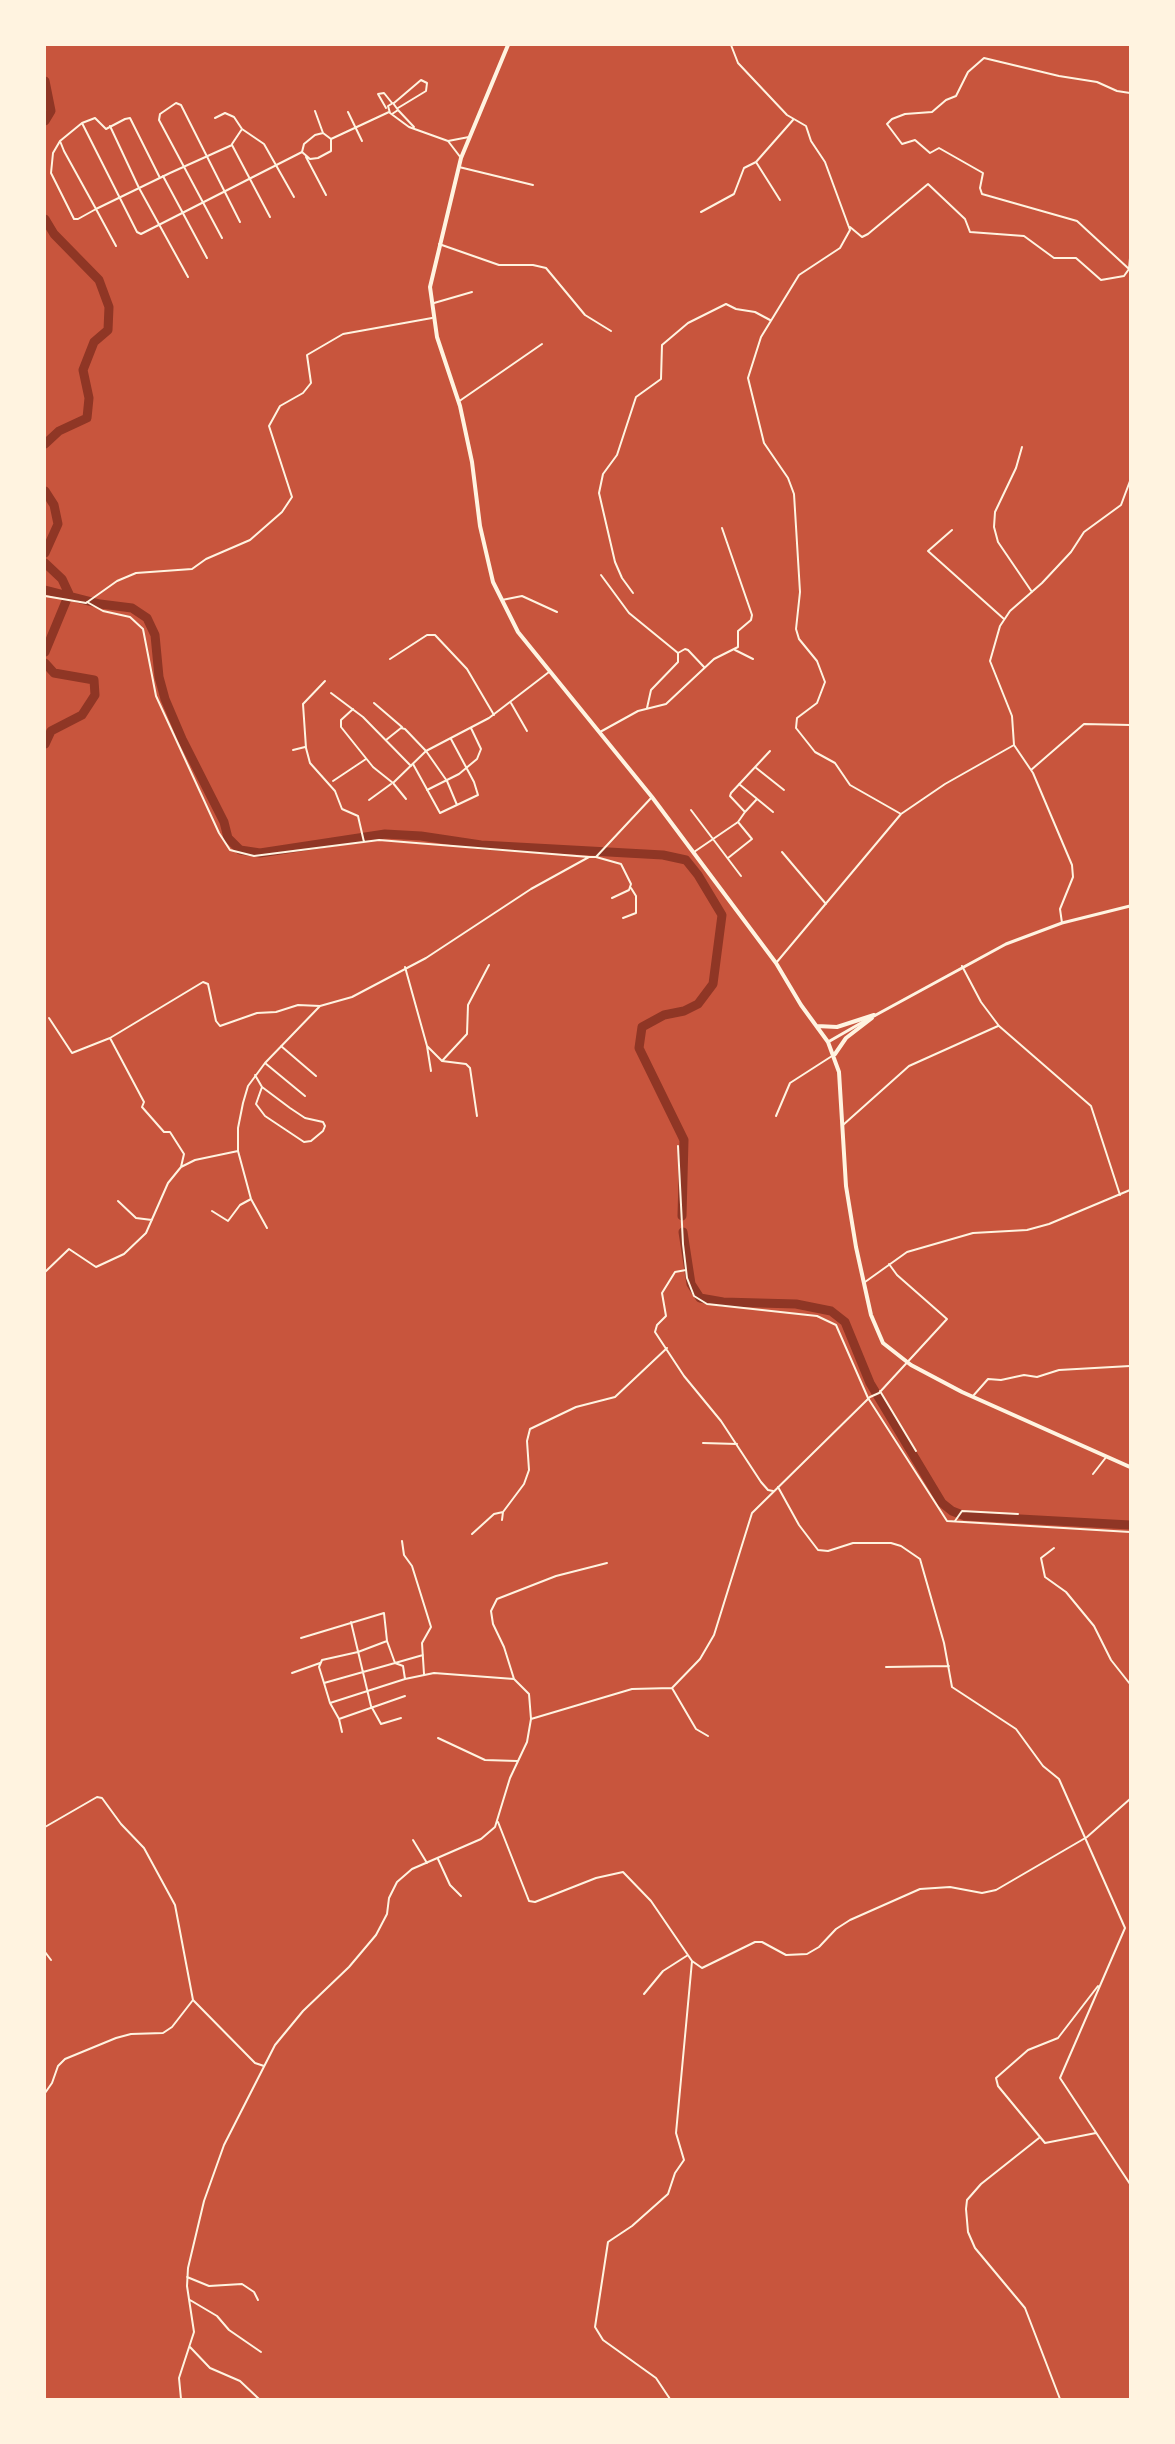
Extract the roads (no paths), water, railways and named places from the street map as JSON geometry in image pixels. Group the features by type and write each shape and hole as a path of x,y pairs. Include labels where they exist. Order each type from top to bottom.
{"main road":[{"path":"508,45 461,158 431,274 432,318 458,402 472,462 480,526 493,582 518,632 694,852 776,963 801,1005 828,1042 839,1072 840,1126 846,1186 876,1333 892,1353 906,1362 973,1396 1130,1467"},
{"path":"817,1026 837,1027 874,1015"},
{"path":"834,1055 846,1038 874,1015"}],"street":[{"path":"731,45 738,63 793,120 807,129 811,141 824,159 849,226 862,237 928,184 965,219 970,232 1023,236 1054,258 1076,258 1101,280 1124,276 1129,269 1130,258"},
{"path":"1129,269 1077,221 982,194 980,189 983,173 939,148 930,153 916,141 902,144 887,124 892,119 905,114 932,112 946,100 956,96 968,72 984,58 1059,76 1097,82 1116,91 1130,93"},
{"path":"331,139 398,109 426,91 427,83 421,80 393,103 390,112"},
{"path":"414,128 413,122 384,93 378,95 390,112 409,127 448,141 461,158"},
{"path":"222,238 183,168 159,118 176,103 179,103 240,222"},
{"path":"306,157 313,159 328,152 332,147 331,139 323,133 315,111"},
{"path":"348,112 362,141"},
{"path":"215,118 229,113 242,129 262,141 294,197"},
{"path":"207,258 161,177 132,119 124,118 106,129 92,118 60,141 53,153 51,173 72,217 78,219 161,177 232,145 242,129"},
{"path":"701,212 730,198 736,192 744,168 756,162 793,120"},
{"path":"82,123 138,233 159,226 302,152 304,144 315,135 323,133"},
{"path":"110,126 139,188 188,277"},
{"path":"448,141 469,137"},
{"path":"60,141 116,246"},
{"path":"232,145 270,218"},
{"path":"302,152 326,195"},
{"path":"756,162 780,200"},
{"path":"459,167 533,185"},
{"path":"849,226 845,243 802,273 770,320 749,373 749,382 764,442 790,481 794,494 800,592 796,629 799,639 817,661 825,682 817,703 797,718 796,728 815,752 835,763 850,785 901,814"},
{"path":"439,244 499,265 533,265 546,268 554,274 585,315 610,331"},
{"path":"431,304 472,292"},
{"path":"633,593 622,578 615,562 599,493 603,474 617,455 634,402 639,394 661,379 662,345 688,323 726,304 736,309 755,312 770,320"},
{"path":"88,601 117,581 136,573 192,569 206,559 250,540 282,512 292,497 269,426 280,405 303,393 310,386 311,377 307,355 343,334 432,318"},
{"path":"458,402 542,344"},
{"path":"1022,447 1016,468 996,512 994,527 998,542 1032,592"},
{"path":"1062,923 1060,909 1074,869 1051,810 1031,770 1014,745 1012,716 990,661 1004,620 1071,552 1084,532 1121,505 1130,481"},
{"path":"600,732 647,708 672,700 704,667 714,659 738,647 738,631 751,620 752,615 722,528"},
{"path":"952,530 928,551 1004,620"},
{"path":"601,575 629,613 678,653"},
{"path":"45,596 88,601 103,611 130,617 142,629 156,696 219,833 230,850 254,856 364,840 404,840 589,857"},
{"path":"502,600 522,596 557,612"},
{"path":"390,659 427,635 435,635 467,669 494,714"},
{"path":"678,653 685,649 704,667"},
{"path":"735,650 753,659"},
{"path":"647,708 651,690 678,662 678,653"},
{"path":"369,800 393,783 426,750 494,714 550,672"},
{"path":"325,681 303,704 305,747 310,763 335,791 342,809 358,816 364,840"},
{"path":"331,693 353,709 412,765 440,813 479,794 450,738"},
{"path":"511,702 527,731"},
{"path":"374,703 426,750 447,781 457,806"},
{"path":"353,709 339,724 366,759 393,783 406,799"},
{"path":"1031,770 1084,724 1130,725"},
{"path":"386,740 402,727"},
{"path":"426,790 447,781 467,767 481,752 471,728"},
{"path":"776,963 901,814 945,784 1014,745"},
{"path":"293,750 305,747"},
{"path":"745,812 730,796 770,751"},
{"path":"333,781 366,759"},
{"path":"755,767 784,790"},
{"path":"739,784 774,812"},
{"path":"597,855 652,797"},
{"path":"694,852 738,822 756,799"},
{"path":"692,810 741,876"},
{"path":"728,858 752,839 738,822"},
{"path":"782,852 826,904"},
{"path":"49,1018 71,1053 90,1048 110,1038 202,982 208,984 216,1021 220,1026 257,1013 276,1012 298,1005 320,1006 352,997 405,967 426,958 500,908 589,857 597,855 621,864 636,896 636,913 623,918"},
{"path":"612,898 631,888"},
{"path":"828,1042 962,966 1006,944 1062,923 1130,906"},
{"path":"442,1061 467,1034 468,1005 489,965"},
{"path":"962,966 981,1002 999,1026 1091,1106 1120,1195"},
{"path":"405,967 432,1071"},
{"path":"267,1228 251,1199 238,1151 238,1128 243,1102 255,1075 320,1006"},
{"path":"840,1126 909,1066 999,1026"},
{"path":"110,1038 143,1101 142,1107 164,1132 170,1132 184,1154 181,1167"},
{"path":"281,1046 316,1076"},
{"path":"427,1046 442,1061 469,1065 477,1116"},
{"path":"776,1116 790,1083 834,1055"},
{"path":"265,1063 305,1096"},
{"path":"255,1075 262,1087 304,1118 322,1122 325,1126 322,1131 311,1141 304,1142 265,1116 256,1104 262,1087"},
{"path":"678,1146 686,1270 694,1296 702,1302 817,1316 834,1323 841,1332 869,1397 947,1521 1130,1532"},
{"path":"45,1272 69,1250 94,1267 101,1267 124,1254 141,1240 171,1178 181,1167 195,1160 238,1151"},
{"path":"864,1283 907,1252 973,1233 1027,1230 1049,1224 1130,1190"},
{"path":"212,1211 228,1221 240,1205 251,1199"},
{"path":"118,1201 136,1218 152,1220"},
{"path":"531,1719 632,1689 672,1688 689,1672 711,1642 749,1519 773,1491 869,1397 880,1392 948,1318 897,1275 889,1264"},
{"path":"686,1270 675,1272 662,1293 666,1316 655,1329 684,1376 737,1444 768,1490 773,1491"},
{"path":"502,1520 503,1512 515,1498 529,1470 527,1441 530,1430 576,1407 615,1397 667,1348"},
{"path":"973,1396 988,1379 1001,1380 1024,1375 1037,1377 1059,1370 1130,1366"},
{"path":"880,1392 916,1451"},
{"path":"704,1443 737,1444"},
{"path":"1093,1474 1107,1456"},
{"path":"778,1487 799,1525 818,1550 828,1551 853,1543 891,1543 901,1546 920,1560 954,1689 1016,1729 1043,1766 1059,1779 1125,1928 1060,2076 1130,2184"},
{"path":"471,1534 494,1514 503,1512"},
{"path":"955,1521 960,1513 1018,1514"},
{"path":"402,1541 404,1555 412,1566 430,1627 422,1643 424,1674"},
{"path":"1054,1548 1041,1558 1045,1578 1067,1593 1094,1626 1111,1660 1130,1684"},
{"path":"181,2399 179,2378 194,2332 187,2277 204,2201 224,2145 275,2045 303,2011 349,1967 376,1935 387,1914 389,1898 397,1882 412,1869 481,1839 498,1822 517,1761 527,1742 531,1719 529,1694 514,1679 490,1611 497,1599 556,1576 607,1563"},
{"path":"301,1638 385,1613 387,1641 395,1663 403,1666 405,1680"},
{"path":"351,1622 371,1706 381,1724 401,1718"},
{"path":"292,1673 358,1653 387,1641"},
{"path":"324,1683 423,1655"},
{"path":"320,1663 330,1703 339,1719 342,1732"},
{"path":"886,1667 949,1666"},
{"path":"330,1703 424,1674 514,1679"},
{"path":"672,1688 696,1730 708,1736"},
{"path":"339,1719 405,1696"},
{"path":"438,1738 484,1760 517,1761"},
{"path":"45,1827 97,1797 102,1798 120,1824 144,1848 175,1905 193,2000 255,2063 264,2066"},
{"path":"498,1822 529,1901 535,1902 596,1878 623,1872 651,1901 692,1961 702,1968 755,1942 762,1942 786,1955 807,1954 819,1947 836,1929 850,1920 920,1889 950,1887 988,1892 1086,1838 1130,1799"},
{"path":"412,1840 427,1862"},
{"path":"438,1858 450,1886 461,1896"},
{"path":"45,1952 51,1960"},
{"path":"644,1994 663,1971 688,1955"},
{"path":"670,2399 656,2378 608,2345 595,2327 608,2242 632,2226 668,2194 674,2175 684,2160 676,2133 692,1961"},
{"path":"1097,2133 1050,2143 1039,2138 998,2086 996,2078 1028,2050 1058,2038 1102,1981"},
{"path":"45,2093 52,2083 58,2066 65,2059 116,2037 163,2033 172,2027 193,2000"},
{"path":"1039,2138 981,2184 967,2200 966,2215 968,2232 975,2248 1025,2308 1060,2399"},
{"path":"187,2277 209,2286 242,2284 254,2292 258,2300"},
{"path":"190,2300 217,2316 229,2330 261,2352"},
{"path":"190,2347 210,2368 240,2382 260,2399"}],"waterway":[{"path":"45,81 51,111 45,121"},
{"path":"45,219 54,234 99,280 109,307 108,330 94,342 83,370 89,398 87,418 59,431 45,444"},
{"path":"45,491 54,505 58,524 45,553"},
{"path":"45,563 62,579 69,594 45,652"},
{"path":"45,590 100,604 132,608 147,618 155,635 159,677 165,699 182,739 224,822 228,838 240,850 260,853 385,834 421,836 481,845 663,855 686,860 698,875 722,915 713,984 698,1004 684,1011 664,1015 642,1027 639,1048 684,1140 682,1216"},
{"path":"45,663 54,673 94,680 95,695 82,715 51,731 45,744"},
{"path":"683,1232 691,1284 700,1298 723,1302 796,1304 831,1311 845,1322 870,1383 942,1503 952,1511 965,1516 1130,1525"}]}
